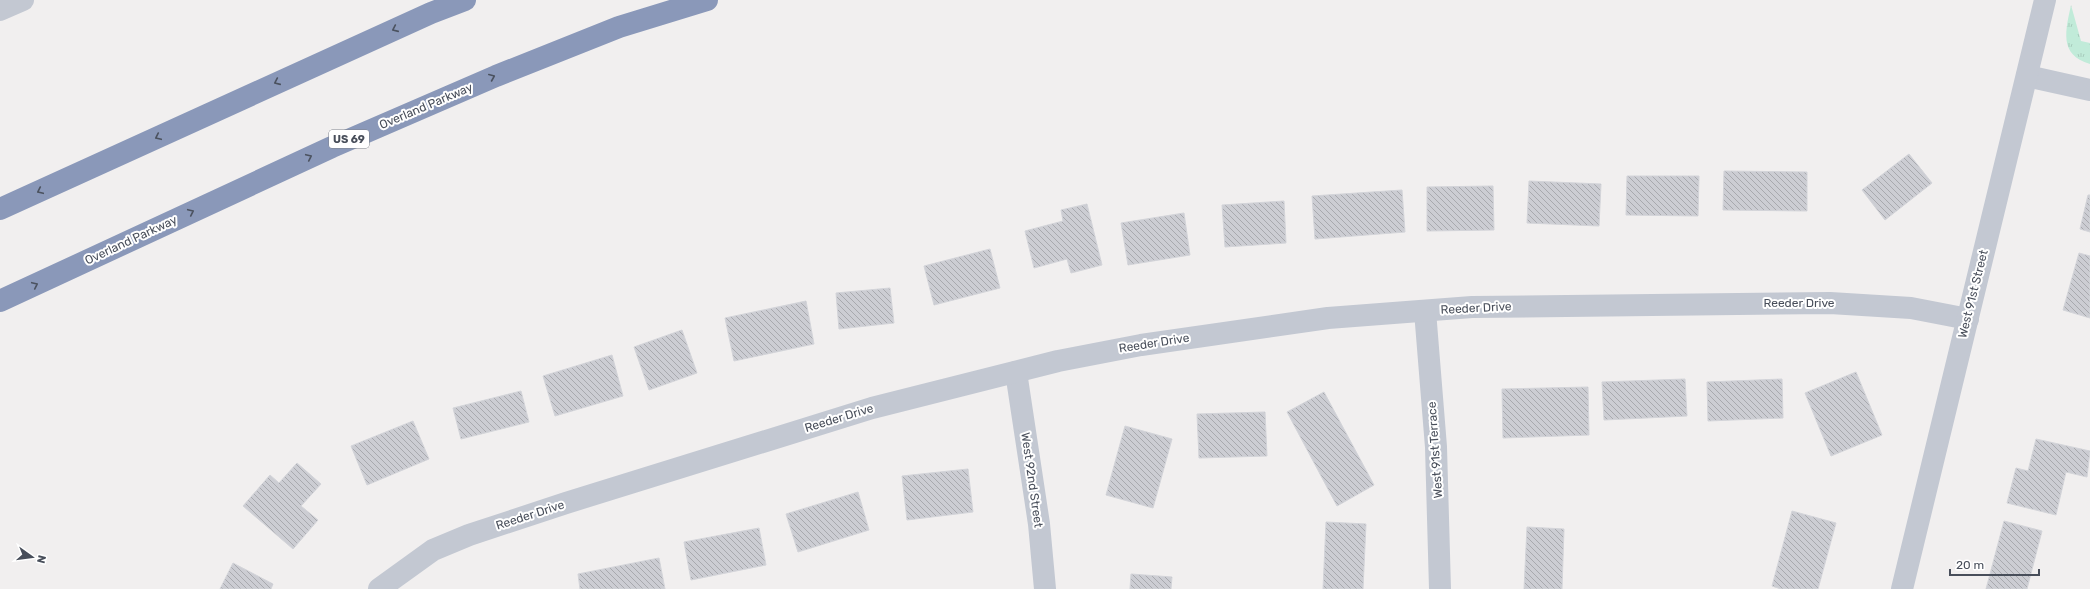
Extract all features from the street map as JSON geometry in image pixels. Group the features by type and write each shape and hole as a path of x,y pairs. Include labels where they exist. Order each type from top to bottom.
{"highway":[{"path":"0,209 431,13 465,0"},
{"name":"Overland Parkway","path":"0,301 332,147 496,76 619,27 707,0"}],"street":[{"path":"0,10 22,0"},
{"name":"West 91st Street","path":"1902,589 2045,0"},
{"path":"2027,76 2090,90"},
{"name":"Reeder Drive","path":"379,589 433,550 469,535 872,408 963,383 1016,372 1058,361 1141,345 1328,318 1480,307 1830,303 1911,308 1968,319"},
{"name":"West 91st Terrace","path":"1425,311 1436,447 1440,589"},
{"name":"West 92nd Street","path":"1016,372 1039,524 1045,589"}],"green space":[{"path":"2071,5 2081,41 2090,43 2090,64 2080,60 2069,48 2066,32"}],"building":[{"path":"1909,154 1932,183 1885,220 1862,190"},
{"path":"1724,171 1807,172 1807,211 1723,210"},
{"path":"1627,176 1699,176 1698,216 1626,215"},
{"path":"1529,181 1601,184 1599,226 1527,223"},
{"path":"1493,186 1494,230 1427,231 1427,187"},
{"path":"1402,190 1405,232 1315,239 1312,196"},
{"path":"2088,195 2090,195 2090,232 2080,229"},
{"path":"1284,201 1286,243 1225,247 1222,205"},
{"path":"1087,204 1102,265 1071,273 1067,259 1034,268 1025,231 1063,221 1061,210"},
{"path":"1184,213 1190,255 1128,265 1121,223"},
{"path":"990,249 1000,288 934,305 924,266"},
{"path":"2079,253 2090,256 2090,318 2063,310"},
{"path":"890,288 894,323 839,329 836,293"},
{"path":"806,301 814,344 734,361 725,318"},
{"path":"682,330 697,373 649,390 634,347"},
{"path":"612,355 623,396 555,416 543,376"},
{"path":"1856,372 1882,435 1831,456 1805,393"},
{"path":"1685,379 1687,416 1604,420 1602,382"},
{"path":"1782,379 1783,418 1708,421 1707,382"},
{"path":"1588,387 1589,435 1503,438 1502,389"},
{"path":"521,391 529,422 461,439 453,408"},
{"path":"1324,392 1374,485 1337,506 1287,412"},
{"path":"1265,412 1267,456 1199,458 1197,414"},
{"path":"413,421 429,459 367,485 351,446"},
{"path":"1125,426 1172,439 1153,508 1106,495"},
{"path":"2036,439 2090,451 2087,477 2066,472 2056,515 2007,503 2016,468 2028,471"},
{"path":"297,463 321,484 301,506 318,520 293,549 243,506 270,475 279,483"},
{"path":"968,469 973,512 907,520 902,476"},
{"path":"858,492 869,530 798,552 786,514"},
{"path":"1792,511 1836,523 1818,589 1781,589 1772,586"},
{"path":"2004,521 2042,531 2027,589 1986,589"},
{"path":"1326,522 1366,524 1363,589 1323,589"},
{"path":"1527,527 1564,529 1562,589 1524,589"},
{"path":"759,528 766,565 691,580 684,542"},
{"path":"659,558 665,589 580,589 578,574"},
{"path":"233,563 273,584 271,589 220,589"},
{"path":"1131,574 1172,577 1171,589 1130,589"}]}
